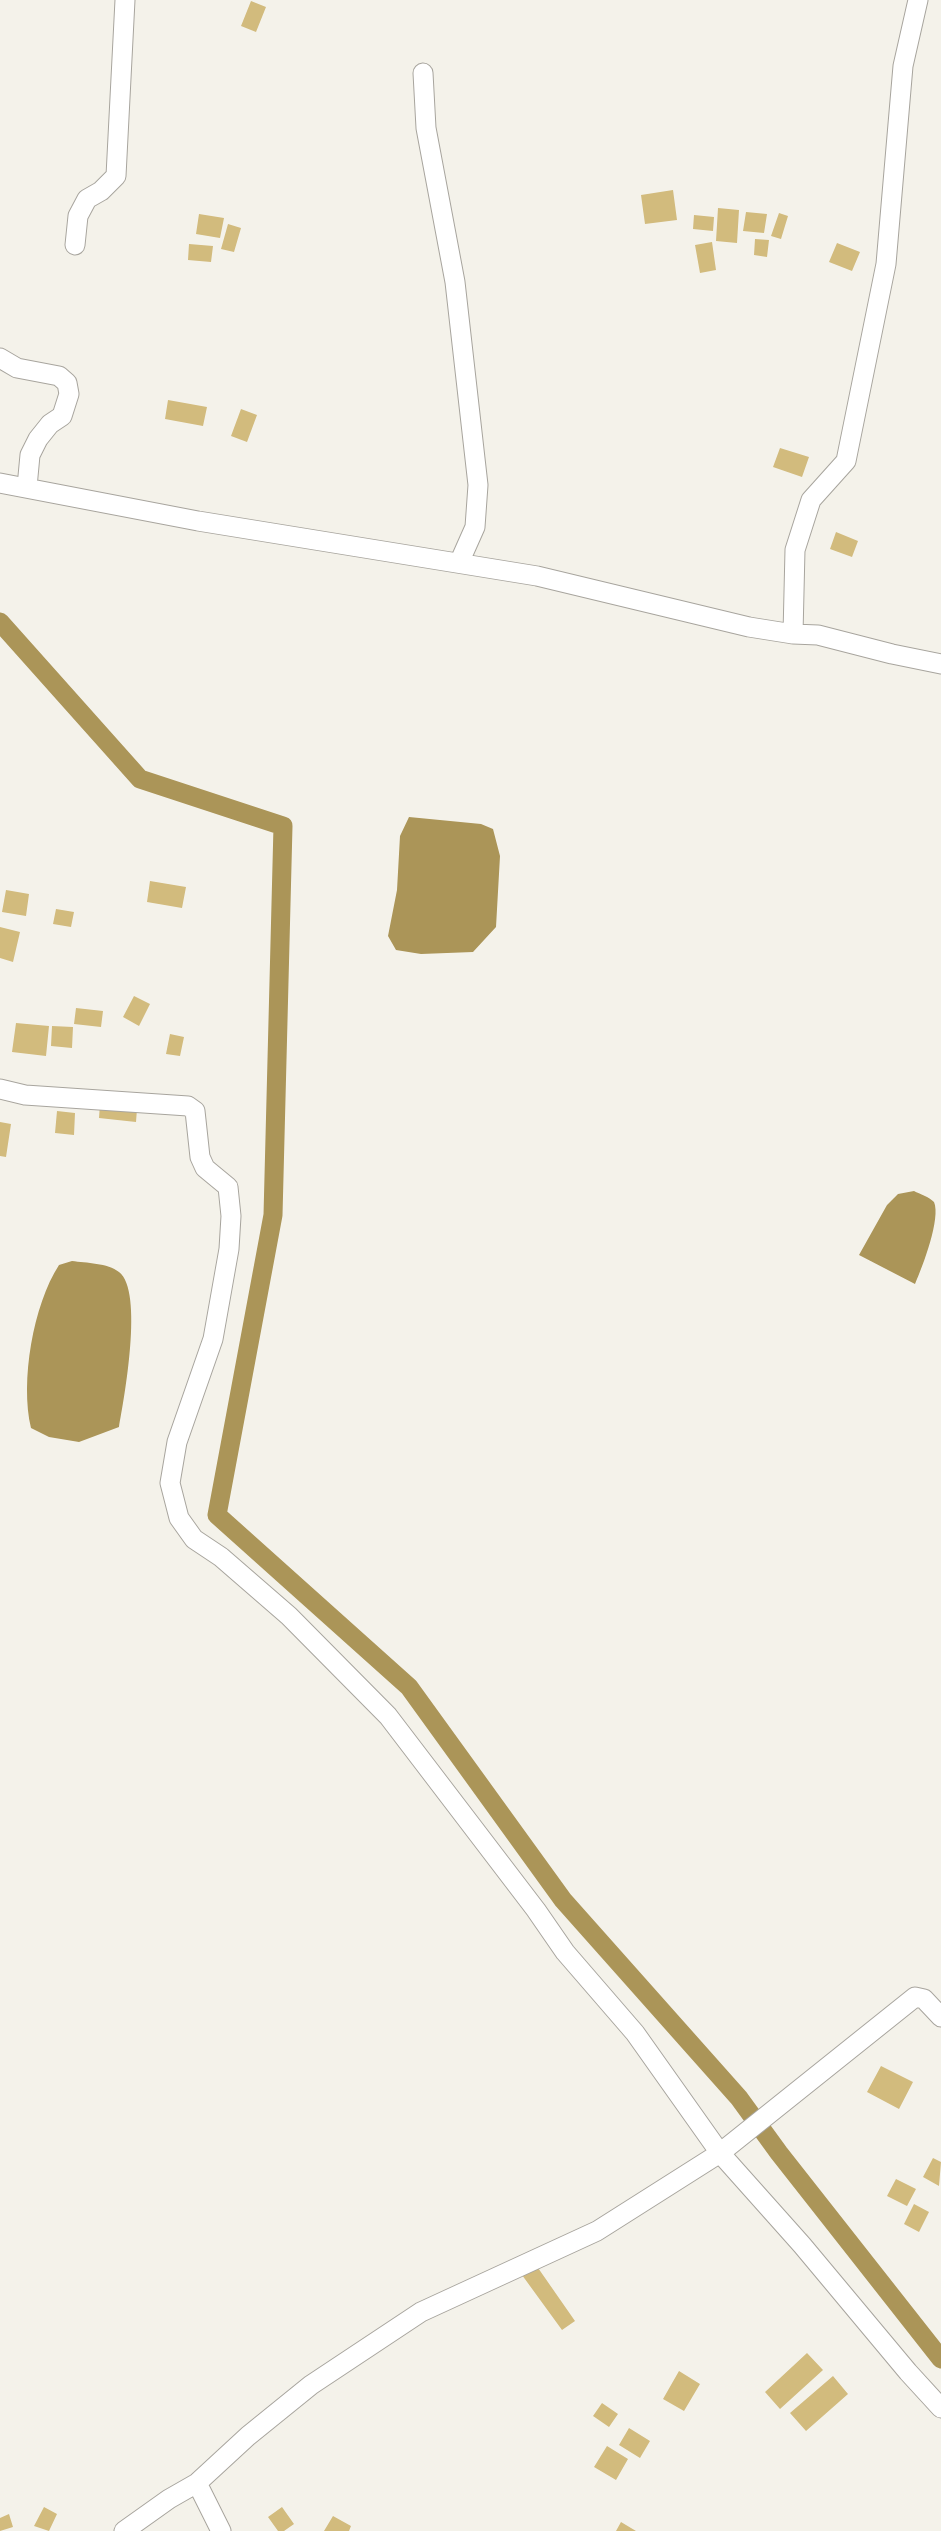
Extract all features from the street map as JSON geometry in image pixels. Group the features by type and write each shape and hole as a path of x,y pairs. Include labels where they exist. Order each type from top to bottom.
{"street":[{"path":"75,245 78,216 87,199 101,191 116,176 125,0"},
{"path":"793,634 795,550 811,500 846,461 886,264 903,66 918,0"},
{"path":"423,73 426,128 455,282 478,485 475,527 459,563"},
{"path":"0,358 17,368 59,376 67,383 69,394 62,416 50,424 38,439 30,455 27,487"},
{"path":"0,483 198,521 538,576 749,627 793,634 818,635 941,664"},
{"path":"0,1088 25,1095 188,1106 195,1111 200,1157 205,1168 228,1187 231,1216 229,1249 213,1339 177,1442 170,1483 179,1518 194,1539 221,1557 289,1616 388,1716 536,1910 565,1952 635,2033 802,2245 908,2372 941,2408"},
{"path":"124,2531 169,2499 197,2483 248,2436 311,2385 421,2312 598,2231 726,2148 915,1996 924,1999 941,2017"},
{"path":"197,2483 221,2531"}],"shaded area":[{"path":"409,817 481,824 493,829 500,856 496,927 473,952 421,954 396,950 388,936 397,890 400,836"},
{"path":"914,1191 932,1200 936,1209 930,1242 915,1284 859,1255 887,1205 898,1194"},
{"path":"72,1261 103,1265 119,1272 126,1283 130,1300 131,1322 128,1371 119,1427 79,1442 49,1437 31,1428 27,1389 31,1344 42,1301 59,1265"}],"building":[{"path":"251,1 266,7 256,32 241,26"},
{"path":"673,190 677,220 645,224 641,195"},
{"path":"718,208 739,210 737,243 716,241"},
{"path":"746,212 767,214 764,233 743,231"},
{"path":"779,213 788,216 781,239 771,236"},
{"path":"199,214 224,218 220,238 196,234"},
{"path":"694,215 714,217 713,231 693,229"},
{"path":"228,224 241,228 234,252 221,249"},
{"path":"755,239 769,240 767,257 754,255"},
{"path":"712,242 716,270 700,273 695,245"},
{"path":"837,243 860,252 852,271 829,262"},
{"path":"189,244 213,246 211,262 188,260"},
{"path":"168,400 207,407 203,426 165,419"},
{"path":"241,409 257,415 247,442 231,436"},
{"path":"780,448 809,457 802,477 773,467"},
{"path":"836,532 858,541 852,557 830,549"},
{"path":"150,881 186,887 182,908 147,902"},
{"path":"6,890 29,894 26,916 2,912"},
{"path":"56,909 74,912 71,927 53,924"},
{"path":"0,927 20,932 13,962 0,958"},
{"path":"134,996 150,1004 139,1026 123,1017"},
{"path":"76,1008 103,1011 101,1027 74,1024"},
{"path":"16,1023 49,1026 46,1056 12,1052"},
{"path":"52,1026 73,1027 72,1048 51,1046"},
{"path":"170,1034 184,1037 180,1056 166,1054"},
{"path":"100,1104 137,1109 136,1122 99,1118"},
{"path":"57,1111 75,1113 74,1135 55,1133"},
{"path":"0,1122 11,1124 6,1157 0,1156"},
{"path":"881,2066 913,2082 899,2109 867,2092"},
{"path":"933,2158 941,2162 939,2186 923,2177"},
{"path":"896,2179 916,2189 907,2206 887,2196"},
{"path":"914,2204 929,2212 919,2232 904,2224"},
{"path":"536,2265 575,2321 562,2330 522,2275"},
{"path":"807,2353 823,2370 780,2409 765,2392"},
{"path":"679,2371 700,2384 684,2411 663,2399"},
{"path":"833,2376 848,2394 806,2431 790,2413"},
{"path":"602,2403 618,2414 609,2427 593,2416"},
{"path":"629,2428 650,2441 640,2458 619,2445"},
{"path":"607,2446 628,2459 616,2480 594,2467"},
{"path":"44,2507 57,2514 49,2531 34,2526"},
{"path":"282,2507 294,2524 284,2531 278,2531 268,2517"},
{"path":"9,2514 13,2527 0,2531 0,2518"},
{"path":"333,2516 351,2526 349,2531 324,2531"},
{"path":"621,2522 636,2531 616,2531"}],"waterway":[{"path":"0,622 140,779 283,826 273,1215 217,1515 409,1687 563,1900 739,2098 779,2153 941,2359"}]}
